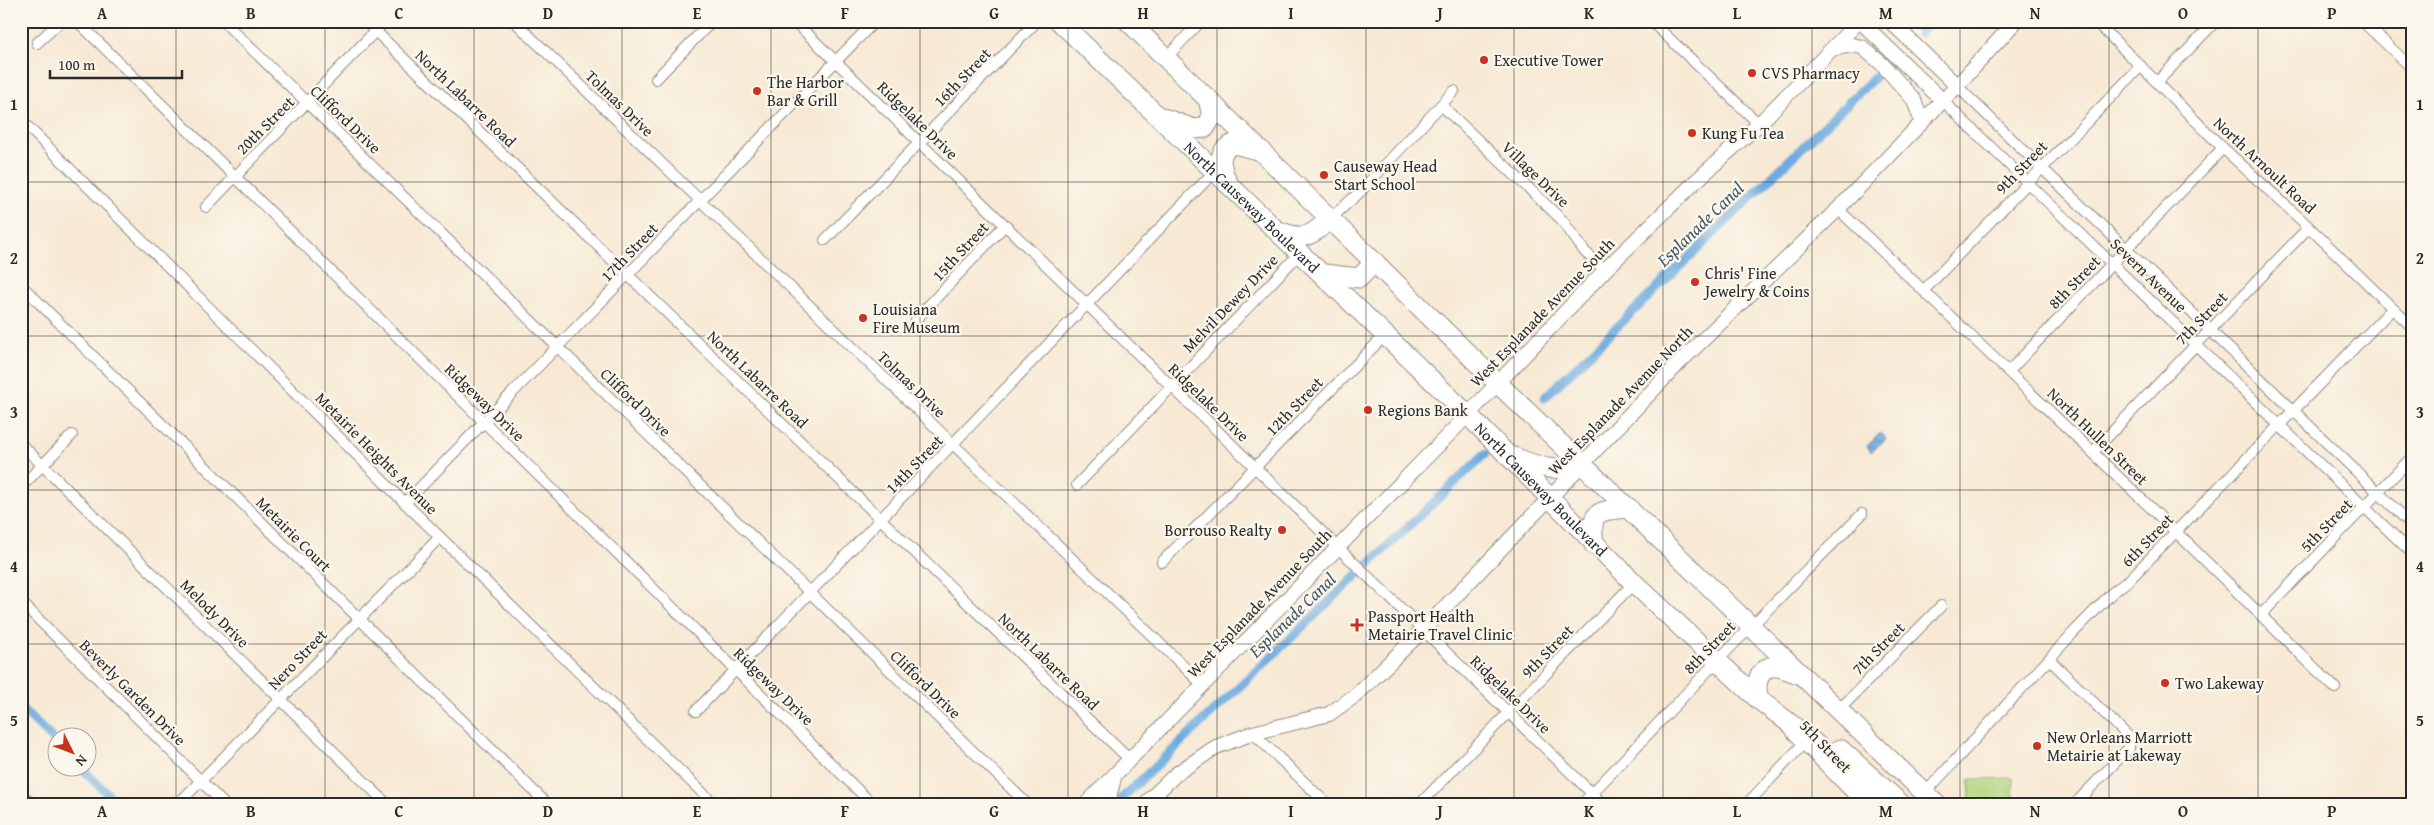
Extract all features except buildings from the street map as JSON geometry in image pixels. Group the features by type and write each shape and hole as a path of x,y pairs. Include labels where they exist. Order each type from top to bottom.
{"highway":[{"name":"North Causeway Boulevard","path":"1059,21 1214,172 1324,274 1468,415 1594,545 1764,704 1879,804"},
{"path":"1128,21 1838,711 1925,800"},
{"path":"1158,116 1194,129 1205,128 1212,117 1208,98"},
{"path":"1229,186 1222,169 1221,158 1223,152 1234,144 1263,152"},
{"path":"1278,231 1293,237 1302,237 1314,234 1331,218"},
{"path":"1324,274 1350,279 1359,278 1375,262"},
{"path":"1508,456 1548,469 1560,470 1582,463"},
{"path":"1594,545 1592,523 1596,514 1606,510 1628,508"},
{"path":"1764,704 1756,686 1758,677 1769,667 1779,667 1800,674"},
{"path":"1805,741 1835,744 1901,804"}],"main road":[{"name":"West Esplanade Avenue South","path":"1086,804 1468,415 1605,270 1695,182 1759,124 1860,21"},
{"name":"Severn Avenue","path":"1860,21 1943,101"},
{"name":"Severn Avenue","path":"1890,21 1957,86"},
{"name":"West Esplanade Avenue North","path":"1145,804 1195,759 1216,747 1253,734 1329,714 1356,695 1423,630 1680,362 1922,123 2016,21"},
{"path":"1832,49 1852,45 1862,47 1882,64 1914,100 1922,123"},
{"path":"1113,804 1109,797 1114,777"}],"street":[{"path":"38,43 61,21"},
{"name":"Ridgeway Drive","path":"77,21 872,804"},
{"name":"Clifford Drive","path":"223,21 1027,804"},
{"name":"North Labarre Road","path":"365,21 1129,759"},
{"name":"20th Street","path":"206,206 308,103 385,21"},
{"name":"Tolmas Drive","path":"514,21 1203,685"},
{"path":"656,79 712,21"},
{"name":"Ridgelake Drive","path":"794,21 1603,804"},
{"name":"17th Street","path":"405,503 559,348 875,21"},
{"name":"16th Street","path":"825,240 1037,21"},
{"path":"1166,58 1201,21"},
{"path":"1651,21 1759,124"},
{"path":"2157,82 2216,21"},
{"path":"2362,21 2413,69"},
{"name":"North Arnoult Road","path":"2097,22 2222,148 2309,227 2413,328"},
{"name":"9th Street","path":"1924,290 2141,66"},
{"name":"Severn Avenue","path":"1957,86 2413,526"},
{"path":"1331,218 1360,192 1454,92"},
{"name":"Severn Avenue","path":"1943,101 2413,554"},
{"name":"Village Drive","path":"1441,105 1562,220 1584,252 1605,270"},
{"name":"Metairie Heights Avenue","path":"21,120 161,257 405,503 714,804"},
{"name":"8th Street","path":"2009,372 2222,148"},
{"name":"14th Street","path":"696,711 1214,172"},
{"name":"North Hullen Street","path":"1838,208 2176,532 2334,688"},
{"name":"15th Street","path":"916,319 1005,225"},
{"name":"7th Street","path":"2092,452 2309,227"},
{"name":"Melvil Dewey Drive","path":"1078,485 1301,252"},
{"name":"Metairie Court","path":"21,285 547,804"},
{"name":"6th Street","path":"1925,800 2073,633 2176,532 2392,309"},
{"name":"12th Street","path":"1162,562 1385,334"},
{"path":"21,487 72,434"},
{"name":"Melody Drive","path":"21,444 387,804"},
{"name":"5th Street","path":"2261,615 2413,456"},
{"name":"8th Street","path":"1582,804 1717,661 1862,514"},
{"name":"Nero Street","path":"178,804 358,618 440,537"},
{"name":"9th Street","path":"1420,804 1634,583"},
{"name":"Beverly Garden Drive","path":"21,602 224,804"},
{"name":"7th Street","path":"1838,711 1941,606"},
{"path":"2050,660 2129,736 2129,748 2075,804"},
{"path":"1253,734 1327,804"},
{"path":"1747,804 1805,741"},
{"name":"5th Street","path":"1805,741 1862,804"},
{"path":"1156,793 1167,804"},
{"path":"21,794 32,804"}],"green space":[{"path":"2013,778 2013,800 2026,800 2026,804 1983,804 1982,801 1970,801 1969,779"}],"water":[{"path":"1879,434 1882,434 1886,439 1871,452 1867,446"}],"waterway":[{"name":"Esplanade Canal","path":"1920,33 1931,21"},
{"name":"Esplanade Canal","path":"1544,398 1878,74"},
{"name":"Esplanade Canal","path":"1121,799 1485,454"},
{"path":"21,708 48,734"},
{"path":"91,778 118,804"}],"place":[{"name":"Executive Tower","path":"1484,60"},
{"name":"CVS Pharmacy","path":"1752,73"},
{"name":"The Harbor Bar & Grill","path":"757,91"},
{"name":"Kung Fu Tea","path":"1692,133"},
{"name":"Causeway Head Start School","path":"1324,175"},
{"name":"Chris' Fine Jewelry & Coins","path":"1695,282"},
{"name":"Louisiana Fire Museum","path":"863,318"},
{"name":"Regions Bank","path":"1368,410"},
{"name":"Borrouso Realty","path":"1282,530"},
{"name":"Passport Health Metairie Travel Clinic","path":"1357,625"},
{"name":"Two Lakeway","path":"2165,683"},
{"name":"New Orleans Marriott Metairie at Lakeway","path":"2037,746"}]}
